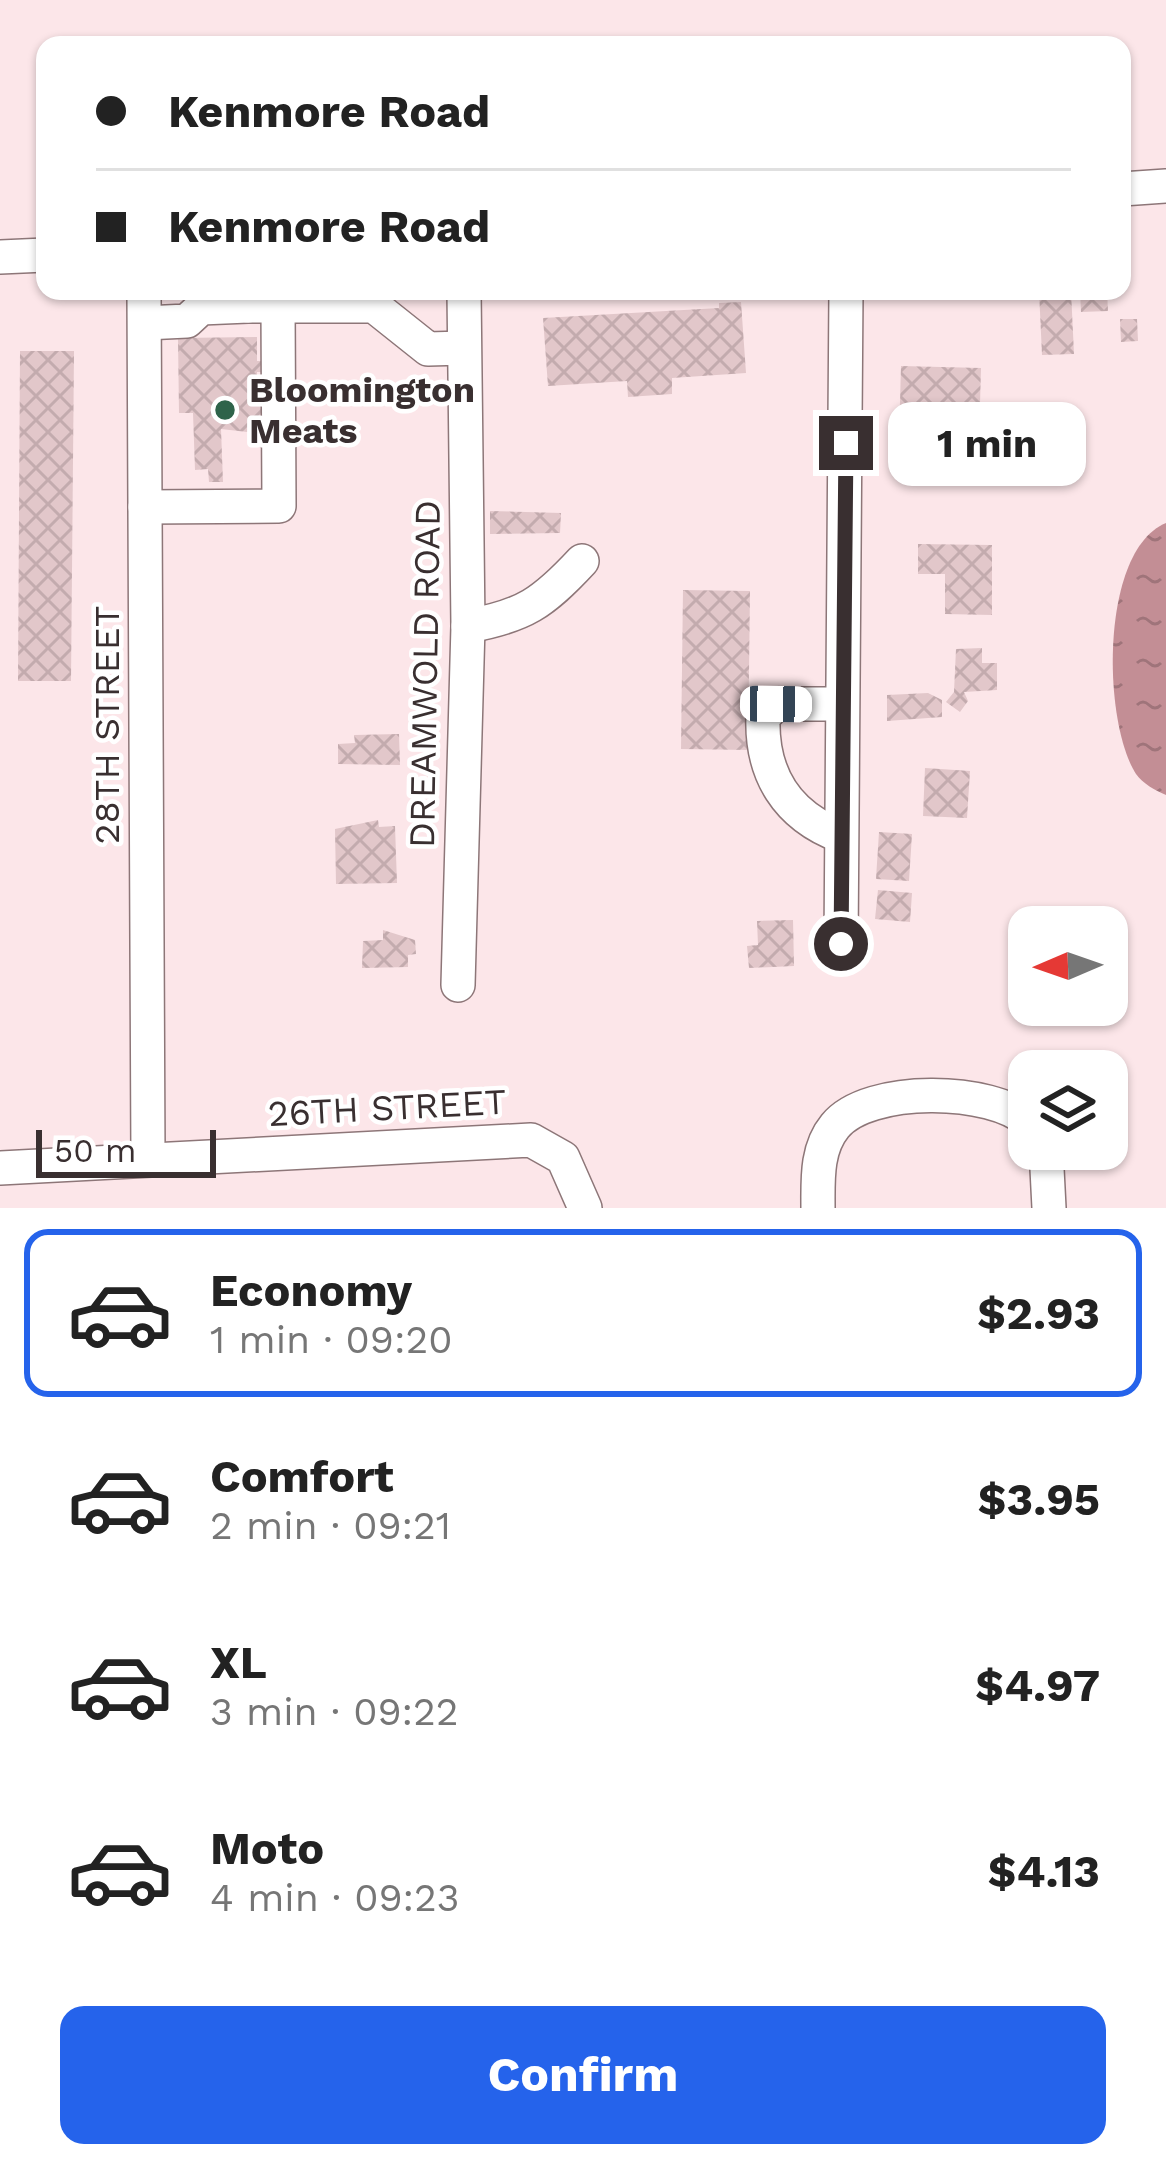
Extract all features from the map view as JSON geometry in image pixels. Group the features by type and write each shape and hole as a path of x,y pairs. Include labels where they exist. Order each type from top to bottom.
{"street":[{"path":"1131,188 1166,186"},
{"path":"0,257 36,255"},
{"name":"DREAMWOLD ROAD","path":"458,985 468,626 464,300"},
{"path":"841,944 846,300"},
{"path":"145,507 279,506 258,301"},
{"path":"144,307 187,321 201,308 258,301 374,306 428,349 464,348"},
{"name":"28TH STREET","path":"144,307 148,1159"},
{"path":"468,626 513,618 549,596 581,561"},
{"path":"841,836 807,824 790,806 764,761 762,740 763,717 776,704 842,704"},
{"path":"818,1208 825,1142 836,1123 855,1109 886,1101 970,1096 1008,1108"},
{"name":"26TH STREET","path":"0,1168 531,1140 558,1154 572,1171 585,1208"},
{"path":"1047,1170 1049,1208"}],"water":[{"path":"1166,523 1166,795 1136,774 1117,716 1113,678 1119,600 1129,566 1144,539"}],"building":[{"path":"1039,300 1071,300 1074,354 1042,355"},
{"path":"1080,300 1107,300 1108,311 1081,312"},
{"path":"741,302 746,373 672,378 672,394 628,397 627,381 548,386 543,318 719,308 719,303"},
{"path":"1120,319 1137,319 1138,341 1121,342"},
{"name":"Bloomington Meats","path":"257,337 257,361 266,361 266,372 257,372 258,399 262,407 272,406 265,434 221,429 223,482 209,482 208,469 195,470 193,413 179,413 178,338"},
{"path":"20,351 74,351 71,681 18,681"},
{"path":"901,366 981,368 978,476 898,474"},
{"path":"490,511 561,513 560,533 490,534"},
{"path":"918,544 992,545 992,615 945,614 945,574 918,574"},
{"path":"683,590 750,591 748,750 681,749"},
{"path":"982,648 982,663 997,663 997,690 964,692 968,701 960,712 946,702 954,692 956,649"},
{"path":"928,693 942,700 942,717 887,721 887,695"},
{"path":"399,734 400,765 338,764 338,744 355,743 354,735"},
{"path":"925,768 970,771 967,818 923,816"},
{"path":"378,820 379,827 395,826 397,883 336,884 335,829"},
{"path":"879,832 912,834 909,881 876,879"},
{"path":"878,890 912,893 910,922 875,919"},
{"path":"793,920 794,966 749,968 747,946 758,945 757,921"},
{"path":"383,930 415,940 416,954 408,955 408,967 362,968 363,941 383,940"}],"place":[{"name":"Bloomington Meats","path":"225,410"}],"route":[{"path":"841,944 846,443"}]}
